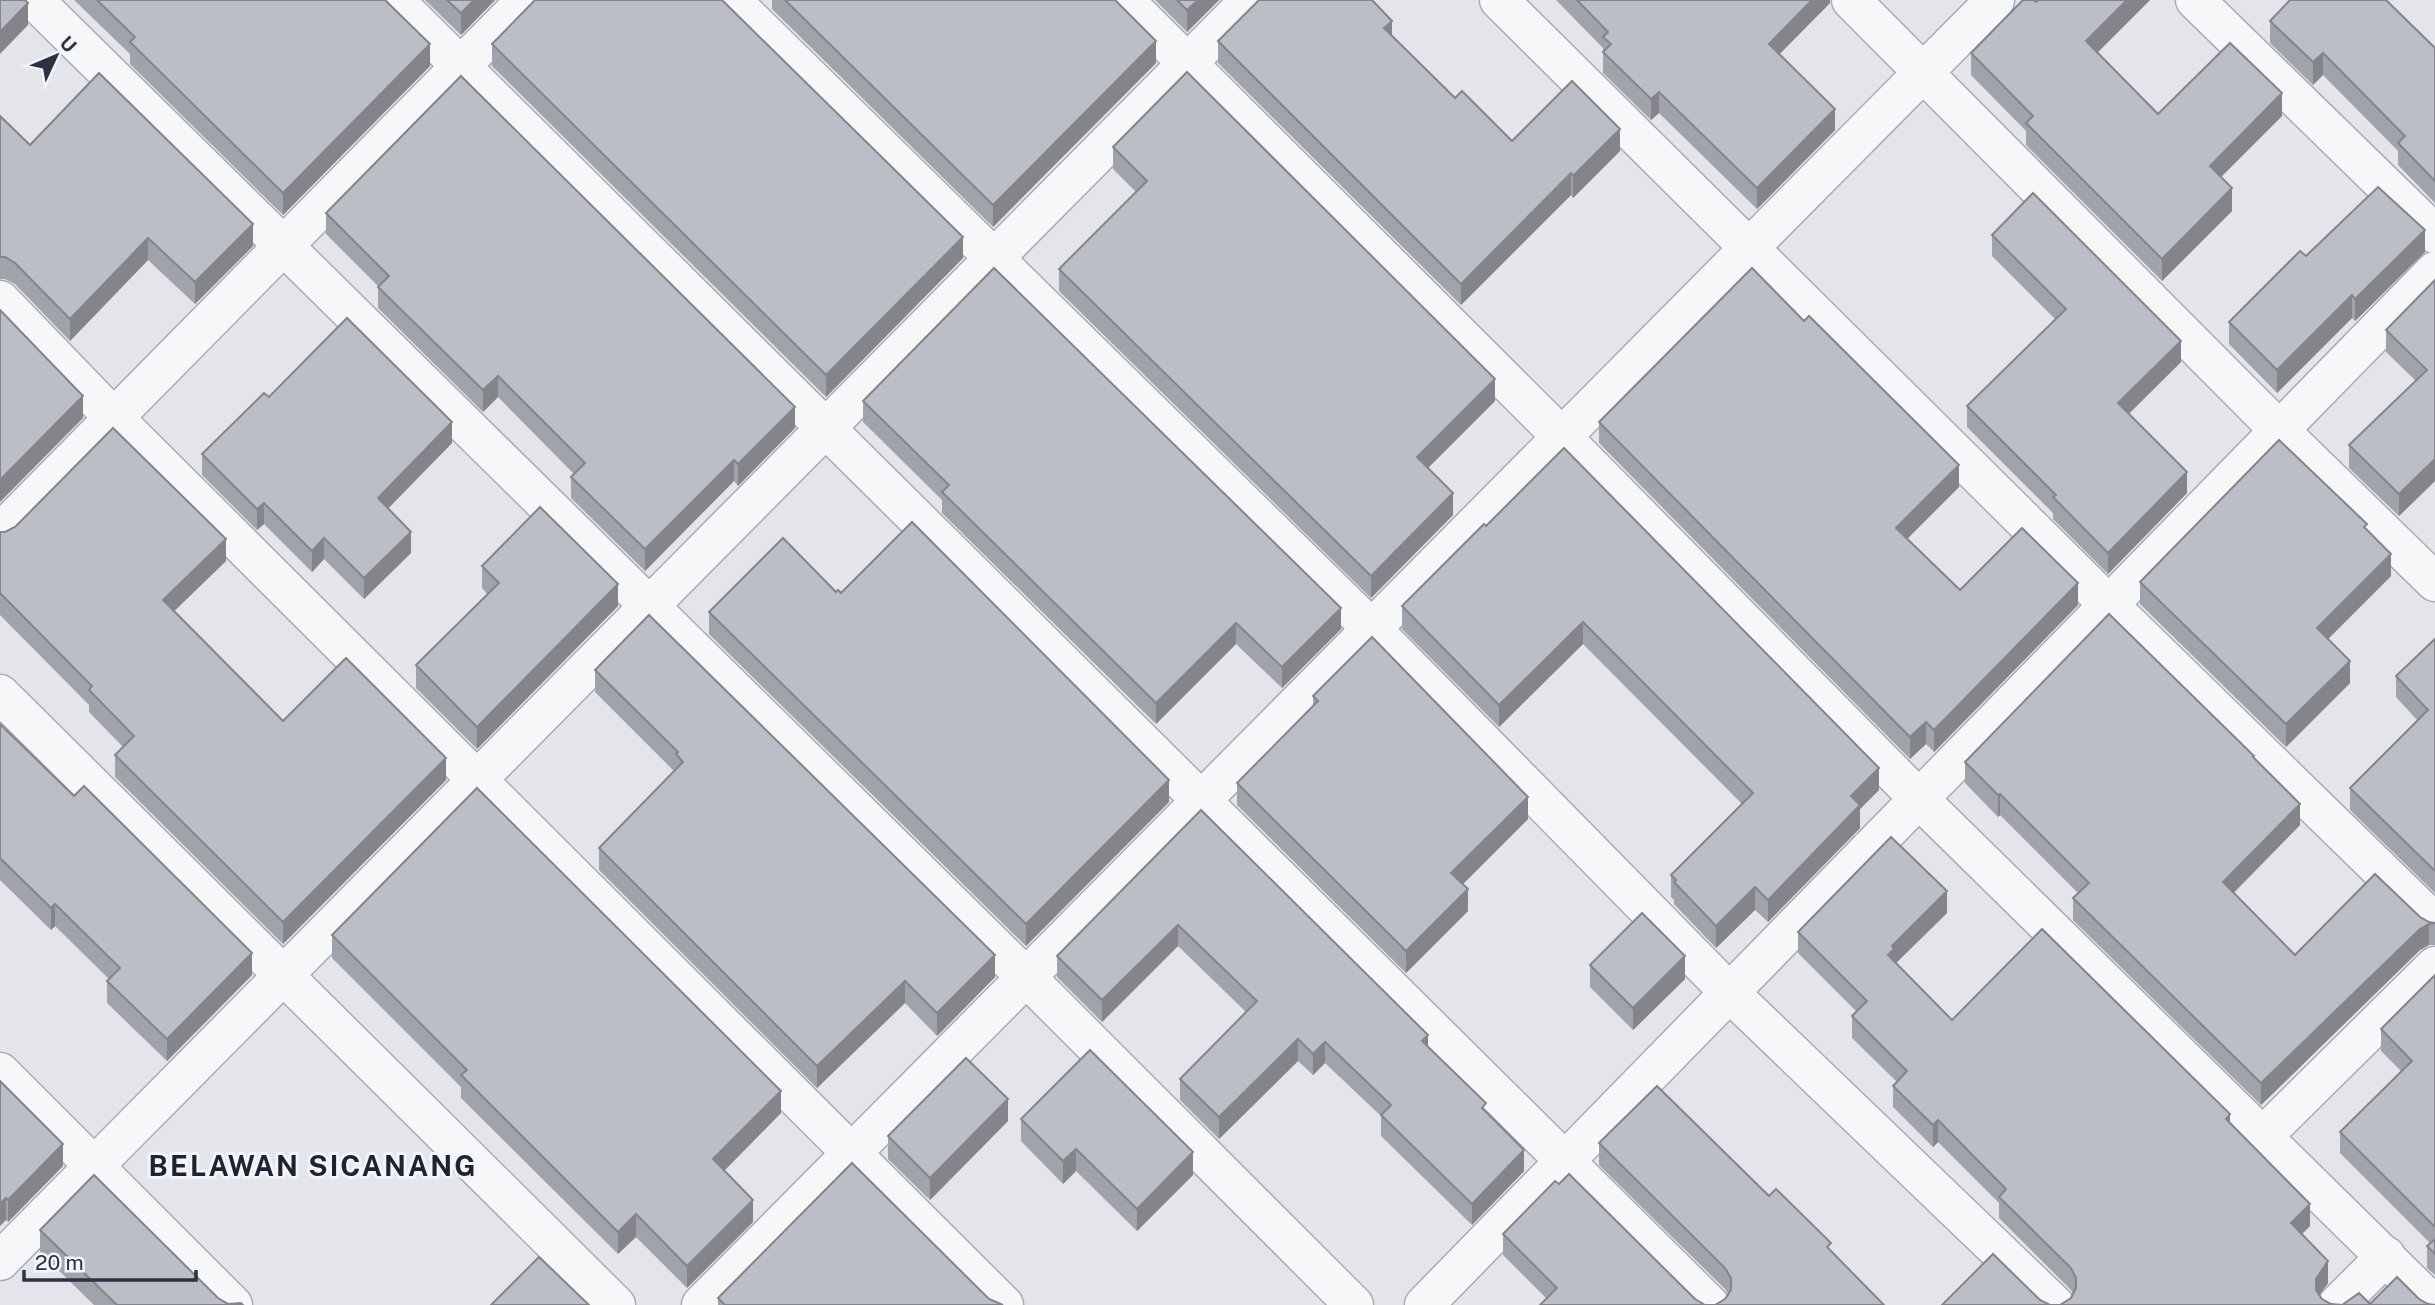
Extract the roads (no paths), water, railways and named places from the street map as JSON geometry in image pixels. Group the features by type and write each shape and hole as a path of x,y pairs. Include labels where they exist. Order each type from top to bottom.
{"street":[{"path":"34,0 1026,977 1354,1305"},
{"path":"394,0 1710,1305"},
{"path":"0,533 526,0"},
{"path":"731,0 1371,629 1730,993 2055,1305"},
{"path":"1124,0 1561,436 1919,799 2434,1305"},
{"path":"0,1261 1250,0"},
{"path":"1499,0 2109,606 2435,923"},
{"path":"1851,0 2279,430 2435,582"},
{"path":"701,1305 1995,0"},
{"path":"2195,0 2435,234"},
{"path":"1424,1305 2435,271"},
{"path":"0,300 114,418 1003,1305"},
{"path":"0,694 616,1305"},
{"path":"2263,1136 2435,966"},
{"path":"0,1072 233,1305"},
{"path":"2337,1305 2386,1256"}],"district":[{"name":"BELAWAN SICANANG","path":"313,1166"}]}
